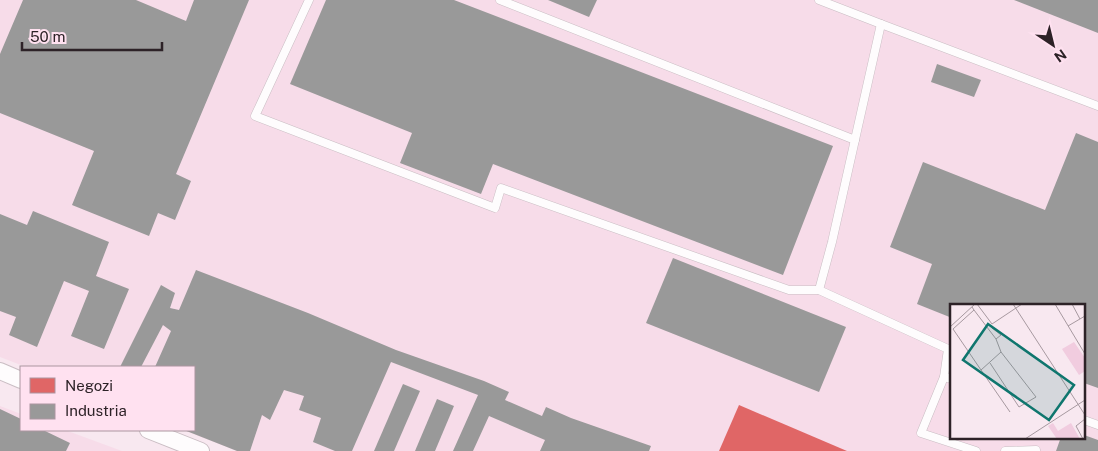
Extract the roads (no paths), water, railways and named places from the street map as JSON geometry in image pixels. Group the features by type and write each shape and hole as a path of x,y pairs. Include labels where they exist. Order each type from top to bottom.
{"street":[{"path":"0,371 20,380"},
{"path":"151,431 202,451"}],"lane":[{"path":"309,0 255,116 495,208 501,188 789,290 818,290 948,349 948,378 921,433 976,451"},
{"path":"500,0 855,140"},
{"path":"820,0 1098,106"},
{"path":"818,290 832,242 881,24"},
{"path":"1086,421 1098,425"},
{"path":"1005,451 1036,450"}]}
